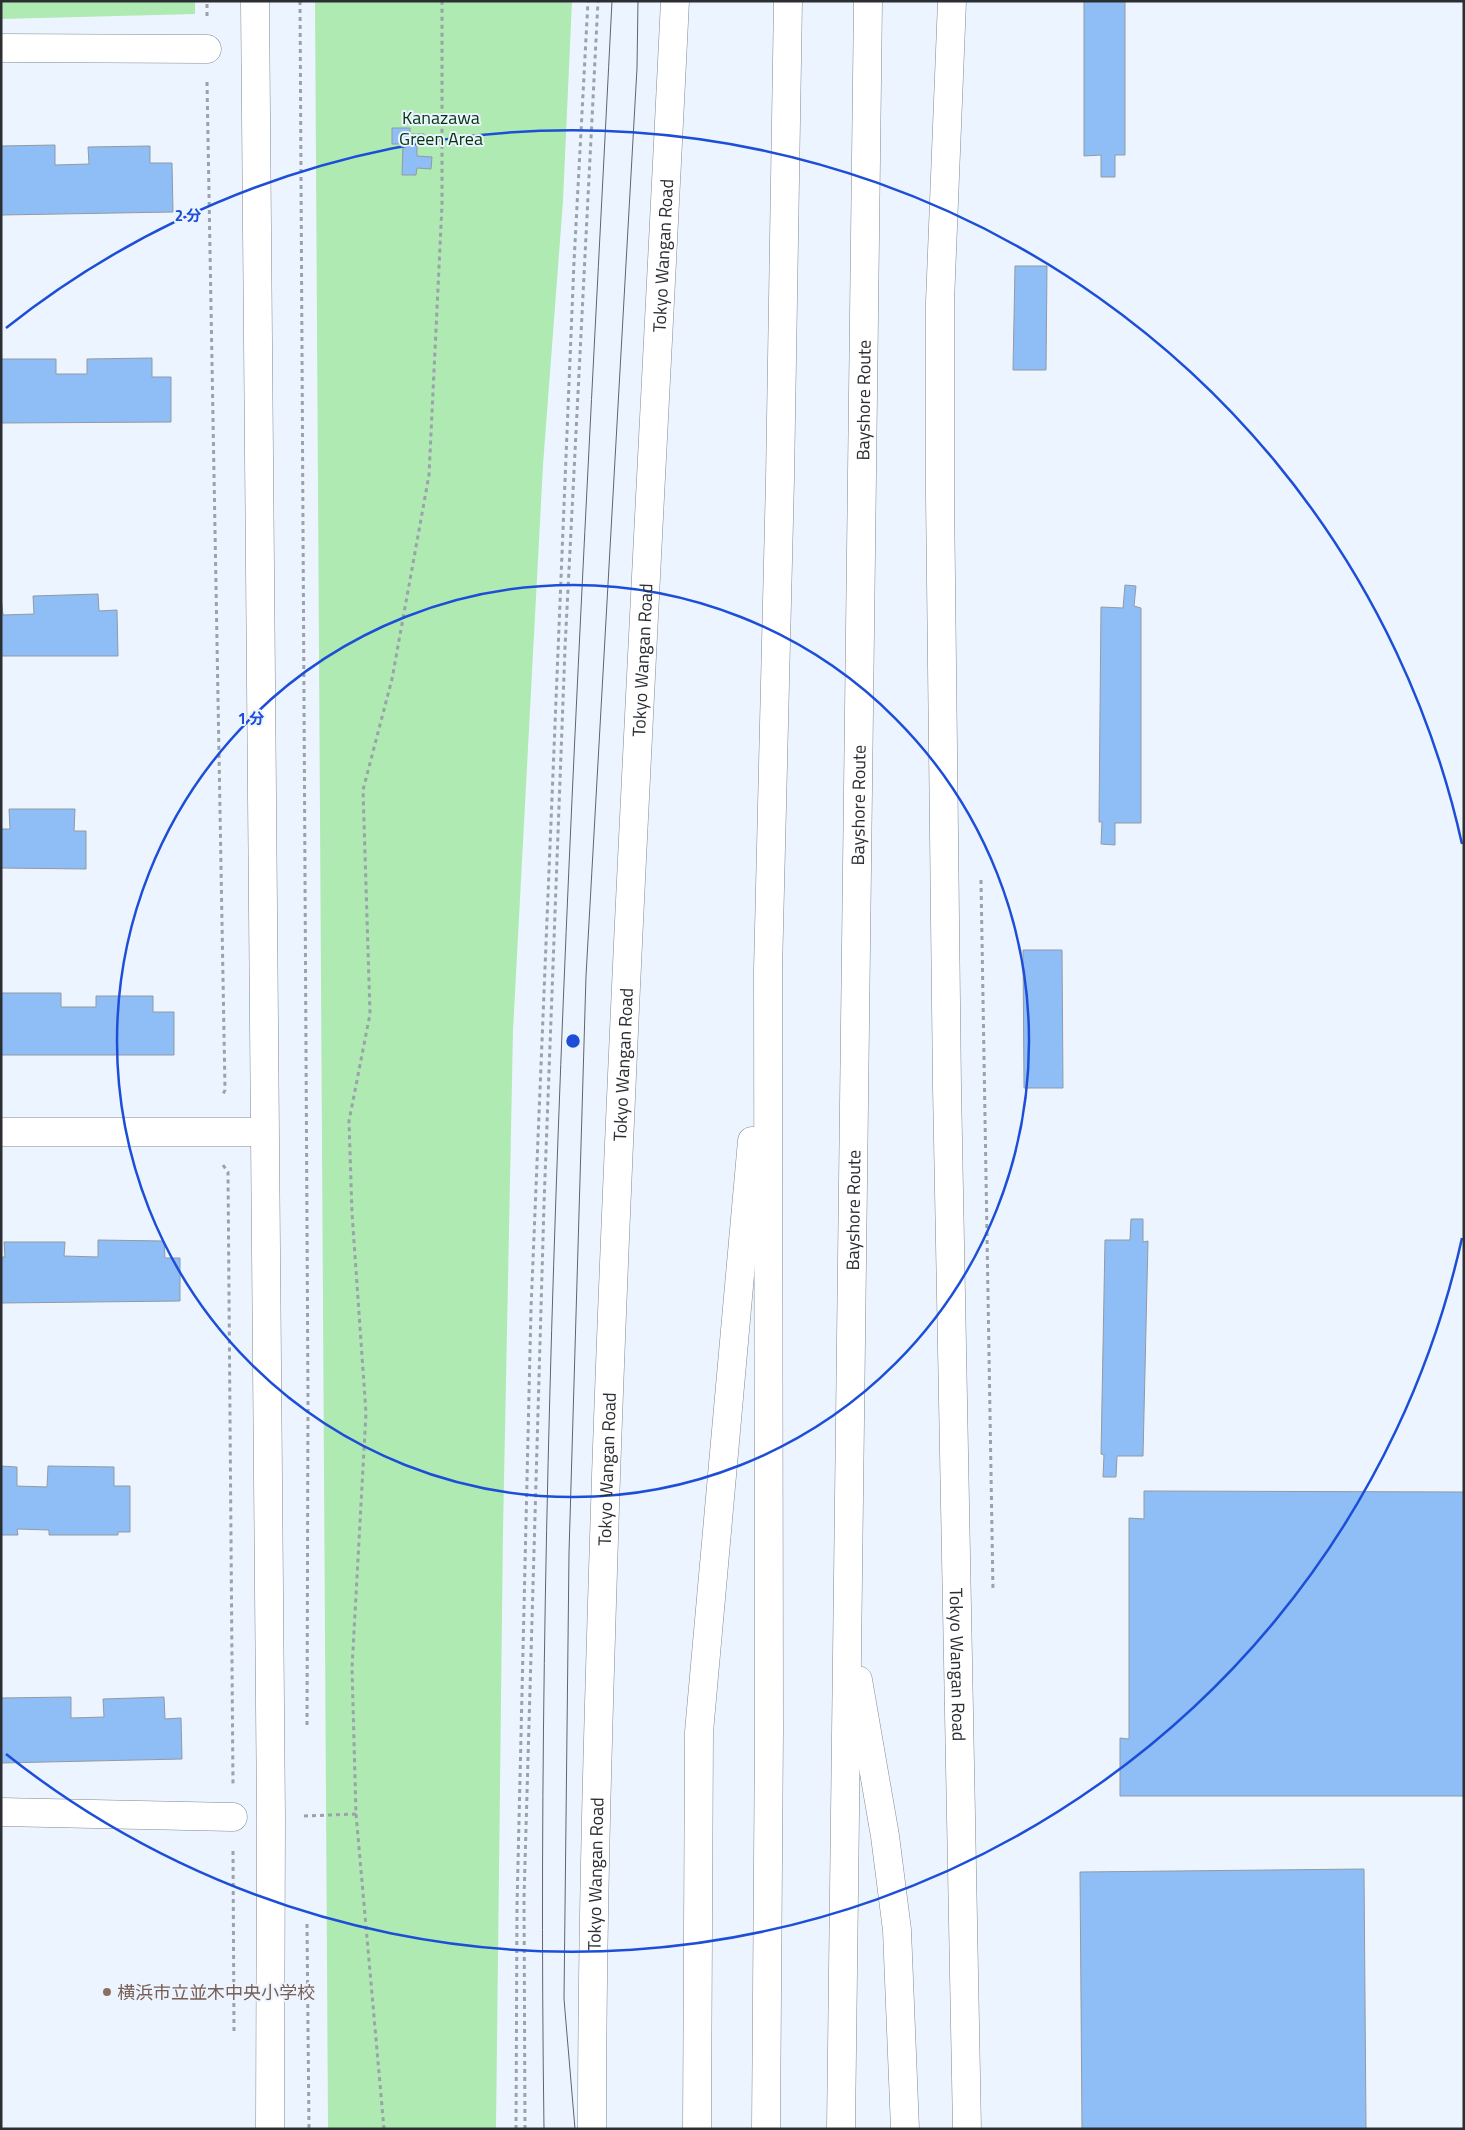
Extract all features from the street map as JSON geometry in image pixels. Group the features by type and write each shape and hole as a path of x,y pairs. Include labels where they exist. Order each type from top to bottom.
{"main road":[{"path":"255,1 264,1132 272,1818 270,2129"},
{"name":"Tokyo Wangan Road","path":"592,2129 592,1996 598,1757 616,1198 676,1"},
{"path":"766,2129 769,1730 768,970 780,480 788,1"},
{"name":"Bayshore Route","path":"846,1610 868,1"},
{"name":"Tokyo Wangan Road","path":"952,1 940,302 940,495 946,1087 967,2129"},
{"path":"1,48 207,49"},
{"path":"697,2129 699,1732 768,970"},
{"path":"1,1132 264,1132"},
{"path":"841,2129 846,1610"},
{"path":"846,1610 885,1836 897,1930 905,2129"},
{"path":"1,1812 233,1817"}],"path":[{"path":"207,1 225,1090 219,1104"},
{"path":"300,1 308,1400 307,1736"},
{"path":"384,2129 356,1814 352,1668 366,1413 352,1213 349,1121 370,1014 363,790 392,679 429,475 442,205 442,1"},
{"path":"516,2129 516,1906 531,1309 574,262 588,1"},
{"path":"525,2129 524,1898 544,1204 565,648 598,1"},
{"path":"981,874 993,1592"},
{"path":"220,1160 228,1172 234,2041"},
{"path":"306,1806 306,1825"},
{"path":"306,1816 356,1814"},
{"path":"307,1917 309,2129"}],"green space":[{"path":"1,1 195,1 195,14 1,19"},
{"name":"Kanazawa Green Area","path":"315,1 572,1 563,201 543,465 513,1031 503,1531 496,2129 328,2129"}],"building":[{"path":"1084,1 1125,1 1125,155 1115,155 1115,177 1101,177 1101,155 1084,156"},
{"path":"392,128 410,128 410,134 424,134 424,145 417,145 417,156 432,157 431,169 417,168 416,175 402,175 403,144 392,144"},
{"path":"55,145 55,165 89,164 88,147 150,146 150,163 172,163 173,212 1,215 1,146"},
{"path":"1015,266 1047,266 1046,370 1013,370"},
{"path":"152,358 152,377 171,377 171,422 1,423 1,359 56,359 56,374 87,374 87,359"},
{"path":"1125,585 1136,586 1134,606 1141,608 1141,823 1115,823 1115,845 1101,844 1102,822 1099,822 1101,607 1123,608"},
{"path":"98,594 99,611 117,610 118,656 1,656 1,597 3,615 34,614 33,596"},
{"path":"9,809 75,809 74,831 86,831 86,869 1,868 1,829 10,829"},
{"path":"1023,950 1062,950 1063,1088 1024,1088"},
{"path":"1,993 61,993 61,1007 96,1007 96,996 153,996 153,1012 174,1012 174,1055 1,1055"},
{"path":"1131,1219 1143,1219 1143,1242 1148,1241 1143,1456 1117,1456 1116,1477 1103,1477 1104,1455 1101,1454 1105,1240 1130,1240"},
{"path":"98,1240 164,1241 165,1258 180,1258 180,1301 1,1303 1,1257 5,1257 4,1242 65,1242 64,1256 98,1257"},
{"path":"1,1466 17,1467 17,1486 47,1487 48,1466 114,1467 114,1486 130,1486 130,1532 118,1532 118,1535 49,1535 49,1530 17,1529 18,1535 1,1535"},
{"path":"1144,1491 1464,1492 1464,1796 1120,1796 1120,1738 1129,1739 1129,1518 1144,1519"},
{"path":"71,1697 71,1718 104,1717 103,1699 164,1697 165,1719 181,1718 182,1759 1,1763 1,1698"},
{"path":"1364,1869 1366,2129 1082,2129 1080,1872"}],"tram line":[{"path":"544,2129 545,1597 552,1331 572,799 612,1"},
{"path":"575,2129 564,1999 569,1553 586,976 637,68 638,1"}],"place":[{"name":"横浜市立並木中央小学校","path":"107,1992"}]}
